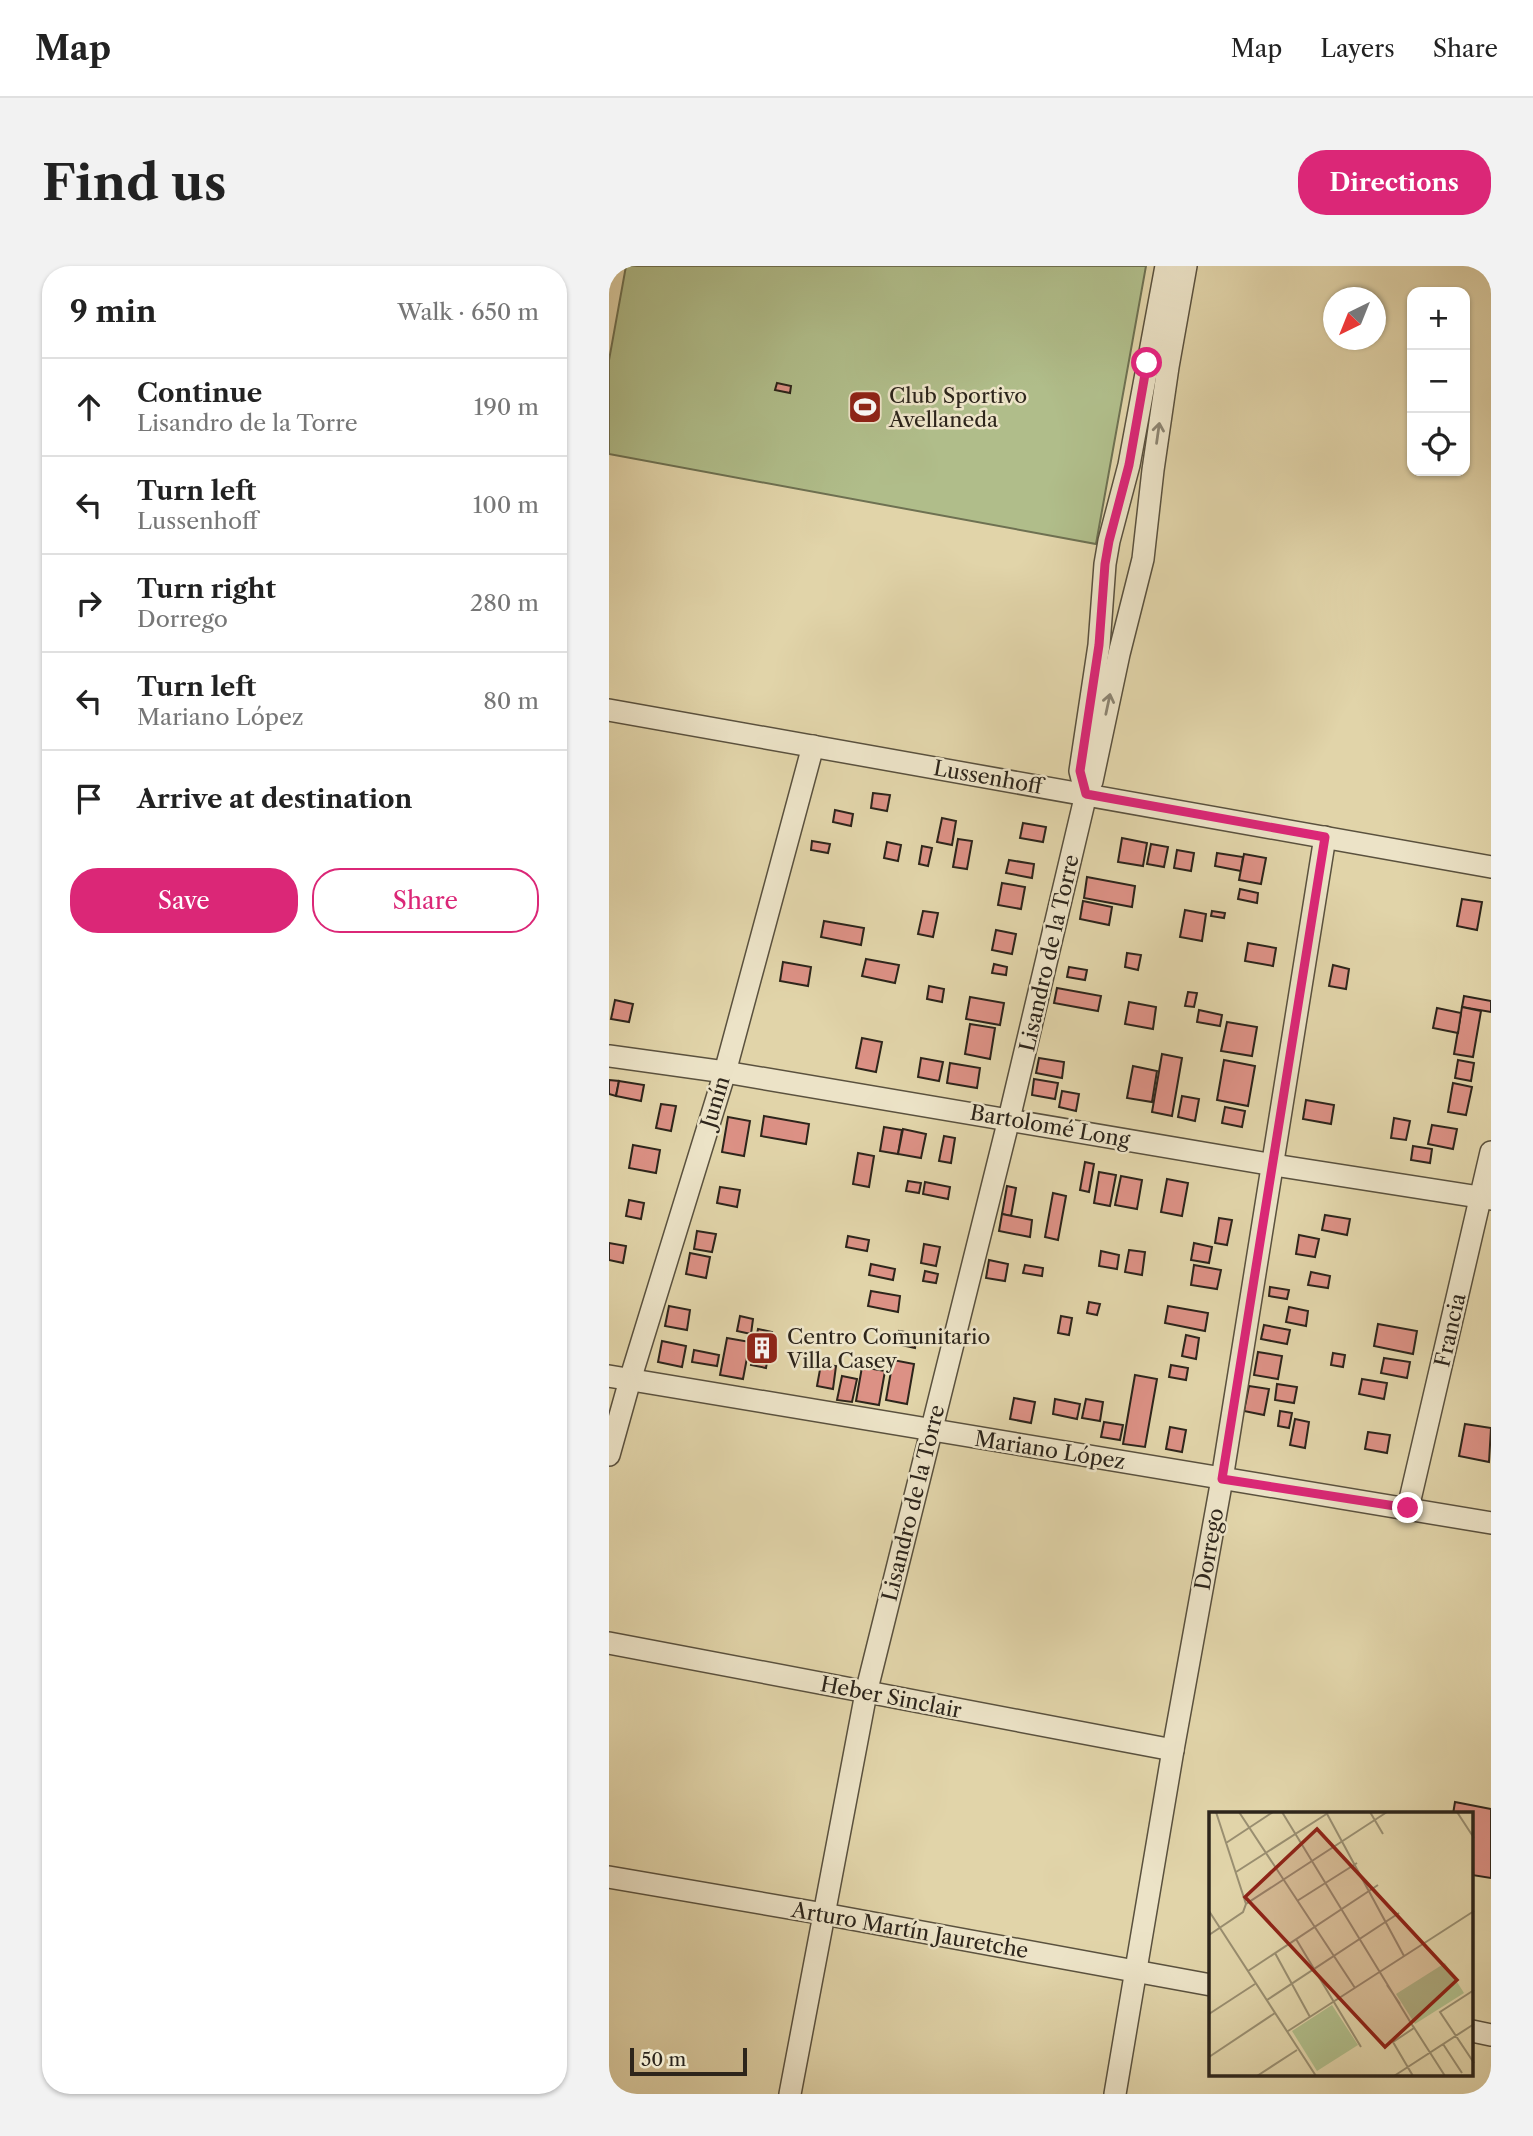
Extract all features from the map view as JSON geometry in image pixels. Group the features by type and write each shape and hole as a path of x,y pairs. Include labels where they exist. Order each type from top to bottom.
{"street":[{"name":"Lisandro de la Torre","path":"790,2094 866,1693 1009,1119 1086,794 1092,781 1140,570 1153,470 1166,266"},
{"name":"Lisandro de la Torre","path":"1086,794 1080,771 1099,645 1109,541 1186,266"},
{"path":"1129,465 1153,470"},
{"path":"1109,541 1123,536 1130,537 1144,547"},
{"path":"1105,564 1118,576 1124,577 1140,570"},
{"name":"Lussenhoff","path":"609,710 1491,867"},
{"name":"Junín","path":"609,1455 725,1072 813,747"},
{"name":"Dorrego","path":"1115,2094 1222,1479 1325,837"},
{"name":"Bartolomé Long","path":"609,1056 725,1072 1486,1198"},
{"name":"Francia","path":"1408,1508 1486,1198 1491,1152"},
{"name":"Mariano López","path":"609,1377 1491,1523"},
{"name":"Heber Sinclair","path":"609,1643 1173,1750"},
{"name":"Arturo Martín Jauretche","path":"609,1877 1209,1985"},
{"path":"1473,2031 1491,2035"}],"green space":[{"name":"Club Sportivo Avellaneda","path":"626,266 1146,266 1096,544 609,454 609,360"}],"building":[{"path":"777,383 791,386 790,393 775,390"},
{"path":"873,793 890,795 887,811 871,808"},
{"path":"835,810 853,814 851,826 833,822"},
{"path":"942,818 956,821 952,845 937,842"},
{"path":"1023,823 1046,827 1043,842 1020,838"},
{"path":"1122,838 1147,843 1143,866 1118,862"},
{"path":"958,839 972,841 967,869 953,867"},
{"path":"812,841 830,844 828,853 811,850"},
{"path":"887,842 901,845 898,861 884,858"},
{"path":"1151,844 1168,847 1164,867 1147,864"},
{"path":"922,846 932,848 928,866 919,864"},
{"path":"1177,850 1194,853 1191,871 1174,868"},
{"path":"1217,853 1243,857 1241,871 1215,866"},
{"path":"1244,854 1266,858 1261,884 1239,880"},
{"path":"1009,860 1034,864 1032,878 1006,873"},
{"path":"1087,877 1135,886 1132,907 1084,898"},
{"path":"1002,883 1025,887 1021,909 998,905"},
{"path":"1240,889 1258,893 1257,903 1238,899"},
{"path":"1462,899 1482,902 1477,930 1457,926"},
{"path":"1083,901 1112,907 1109,925 1080,919"},
{"path":"1185,910 1206,914 1202,941 1180,937"},
{"path":"923,911 938,913 933,937 918,934"},
{"path":"1212,911 1225,913 1224,918 1211,916"},
{"path":"824,921 864,928 861,945 821,937"},
{"path":"996,930 1016,934 1012,954 992,950"},
{"path":"1248,943 1276,948 1273,966 1245,961"},
{"path":"1127,953 1141,955 1138,970 1125,967"},
{"path":"866,959 899,965 895,983 862,976"},
{"path":"783,962 811,967 808,986 780,981"},
{"path":"994,964 1007,967 1006,975 992,973"},
{"path":"1333,965 1349,969 1346,989 1329,986"},
{"path":"1069,967 1087,970 1085,980 1067,977"},
{"path":"929,986 944,989 942,1002 927,999"},
{"path":"1057,988 1101,996 1098,1011 1054,1003"},
{"path":"1188,992 1197,993 1194,1007 1185,1006"},
{"path":"1464,996 1491,1001 1491,1012 1462,1007"},
{"path":"970,997 1004,1003 1000,1025 966,1019"},
{"path":"615,1000 633,1004 629,1022 611,1019"},
{"path":"1129,1002 1156,1007 1153,1029 1125,1024"},
{"path":"1462,1007 1481,1011 1473,1057 1454,1054"},
{"path":"1437,1008 1461,1013 1458,1033 1433,1028"},
{"path":"1199,1010 1222,1015 1220,1026 1197,1022"},
{"path":"1227,1022 1257,1027 1252,1056 1221,1051"},
{"path":"970,1024 995,1028 990,1059 965,1054"},
{"path":"862,1038 882,1042 876,1072 856,1068"},
{"path":"1162,1054 1182,1058 1172,1116 1152,1112"},
{"path":"921,1058 943,1062 939,1081 918,1077"},
{"path":"1039,1058 1064,1062 1062,1078 1036,1073"},
{"path":"1224,1060 1255,1066 1248,1106 1217,1100"},
{"path":"1458,1060 1474,1063 1471,1081 1455,1078"},
{"path":"950,1063 980,1068 977,1088 947,1083"},
{"path":"1133,1066 1157,1071 1152,1102 1127,1098"},
{"path":"1034,1079 1058,1083 1055,1099 1032,1095"},
{"path":"609,1080 619,1081 616,1096 609,1094"},
{"path":"619,1081 644,1085 641,1101 616,1096"},
{"path":"1453,1083 1472,1087 1466,1115 1448,1112"},
{"path":"1062,1091 1079,1094 1076,1111 1059,1107"},
{"path":"1182,1096 1199,1099 1195,1121 1178,1117"},
{"path":"1306,1100 1334,1105 1331,1124 1303,1119"},
{"path":"661,1104 676,1106 671,1131 656,1128"},
{"path":"1225,1107 1245,1111 1242,1127 1222,1123"},
{"path":"764,1116 809,1124 806,1144 761,1136"},
{"path":"728,1117 750,1121 744,1156 722,1152"},
{"path":"1394,1118 1410,1121 1406,1140 1391,1138"},
{"path":"1432,1125 1457,1129 1453,1149 1428,1144"},
{"path":"884,1127 902,1130 898,1154 880,1151"},
{"path":"903,1129 926,1134 921,1158 898,1154"},
{"path":"944,1136 955,1138 951,1163 939,1161"},
{"path":"633,1145 660,1150 656,1173 629,1168"},
{"path":"1413,1146 1432,1149 1430,1163 1411,1160"},
{"path":"858,1153 874,1156 869,1187 853,1184"},
{"path":"1085,1162 1094,1164 1089,1192 1080,1190"},
{"path":"1099,1172 1116,1175 1110,1206 1094,1203"},
{"path":"1121,1176 1142,1180 1137,1209 1115,1205"},
{"path":"1167,1179 1188,1183 1182,1216 1161,1212"},
{"path":"908,1181 921,1183 919,1193 906,1191"},
{"path":"925,1182 950,1187 948,1199 923,1194"},
{"path":"1007,1186 1016,1188 1011,1216 1002,1214"},
{"path":"720,1187 740,1190 737,1207 717,1203"},
{"path":"1053,1193 1066,1196 1058,1240 1045,1237"},
{"path":"629,1200 644,1203 641,1219 626,1216"},
{"path":"1002,1214 1032,1220 1030,1237 999,1231"},
{"path":"1325,1215 1350,1219 1347,1235 1322,1230"},
{"path":"1219,1218 1232,1220 1227,1245 1215,1243"},
{"path":"697,1231 716,1234 712,1252 694,1249"},
{"path":"1299,1235 1319,1239 1315,1257 1296,1254"},
{"path":"848,1236 869,1240 867,1251 846,1247"},
{"path":"609,1243 626,1246 623,1263 609,1260"},
{"path":"1194,1243 1212,1247 1209,1263 1191,1260"},
{"path":"924,1244 940,1247 936,1266 921,1263"},
{"path":"1129,1250 1145,1252 1142,1275 1125,1272"},
{"path":"1101,1251 1119,1255 1117,1269 1099,1266"},
{"path":"690,1253 710,1257 706,1278 686,1274"},
{"path":"989,1260 1008,1264 1005,1281 986,1278"},
{"path":"871,1264 895,1269 893,1280 869,1275"},
{"path":"1025,1265 1043,1268 1042,1276 1023,1273"},
{"path":"1194,1265 1221,1270 1217,1289 1191,1285"},
{"path":"925,1271 938,1274 936,1283 923,1281"},
{"path":"1311,1272 1330,1276 1328,1288 1308,1285"},
{"path":"1270,1287 1289,1290 1287,1299 1269,1296"},
{"path":"871,1291 900,1296 898,1312 868,1306"},
{"path":"1089,1302 1100,1304 1097,1315 1087,1313"},
{"path":"669,1306 690,1310 687,1330 665,1326"},
{"path":"1168,1306 1208,1313 1205,1331 1165,1323"},
{"path":"1289,1307 1308,1311 1306,1326 1286,1322"},
{"path":"740,1316 753,1319 751,1334 737,1331"},
{"path":"1061,1316 1072,1318 1069,1335 1058,1333"},
{"path":"1378,1324 1417,1331 1413,1354 1374,1346"},
{"path":"1264,1325 1290,1330 1287,1344 1261,1339"},
{"name":"Centro Comunitario Villa Casey","path":"758,1329 772,1332 766,1368 751,1365"},
{"path":"899,1331 917,1334 915,1348 897,1344"},
{"path":"1186,1335 1199,1338 1196,1359 1182,1356"},
{"path":"727,1338 750,1342 743,1379 720,1375"},
{"path":"662,1341 686,1346 682,1367 658,1362"},
{"path":"694,1350 719,1355 717,1366 692,1362"},
{"path":"1258,1352 1282,1356 1278,1379 1254,1375"},
{"path":"1333,1353 1345,1355 1343,1367 1331,1365"},
{"path":"1384,1358 1410,1362 1407,1378 1381,1373"},
{"path":"893,1360 914,1364 907,1404 886,1400"},
{"path":"821,1364 836,1366 833,1389 817,1386"},
{"path":"1171,1365 1188,1368 1186,1380 1169,1377"},
{"path":"862,1367 885,1371 879,1405 856,1401"},
{"path":"1135,1375 1157,1379 1145,1447 1123,1444"},
{"path":"842,1376 857,1379 852,1402 837,1400"},
{"path":"1362,1379 1387,1383 1384,1399 1359,1394"},
{"path":"1277,1384 1297,1387 1294,1403 1275,1400"},
{"path":"1249,1386 1269,1389 1264,1415 1244,1411"},
{"path":"1014,1398 1035,1402 1031,1423 1010,1419"},
{"path":"1055,1399 1080,1404 1077,1419 1053,1414"},
{"path":"1086,1399 1103,1402 1100,1421 1082,1418"},
{"path":"1280,1411 1292,1413 1289,1428 1278,1426"},
{"path":"1295,1419 1309,1422 1305,1448 1290,1445"},
{"path":"1104,1422 1123,1425 1120,1440 1101,1437"},
{"path":"1465,1424 1491,1428 1489,1462 1459,1456"},
{"path":"1170,1427 1186,1430 1182,1452 1166,1449"},
{"path":"1368,1432 1390,1435 1387,1453 1365,1449"},
{"path":"1455,1802 1491,1809 1491,1878 1473,1875 1473,1812 1453,1812"}],"place":[{"name":"Club Sportivo Avellaneda","path":"865,407"},
{"name":"Centro Comunitario Villa Casey","path":"762,1348"}],"route":[{"path":"1147,363 1129,465 1105,564 1099,645 1080,771 1086,794 1325,837 1222,1479 1408,1508"}]}
